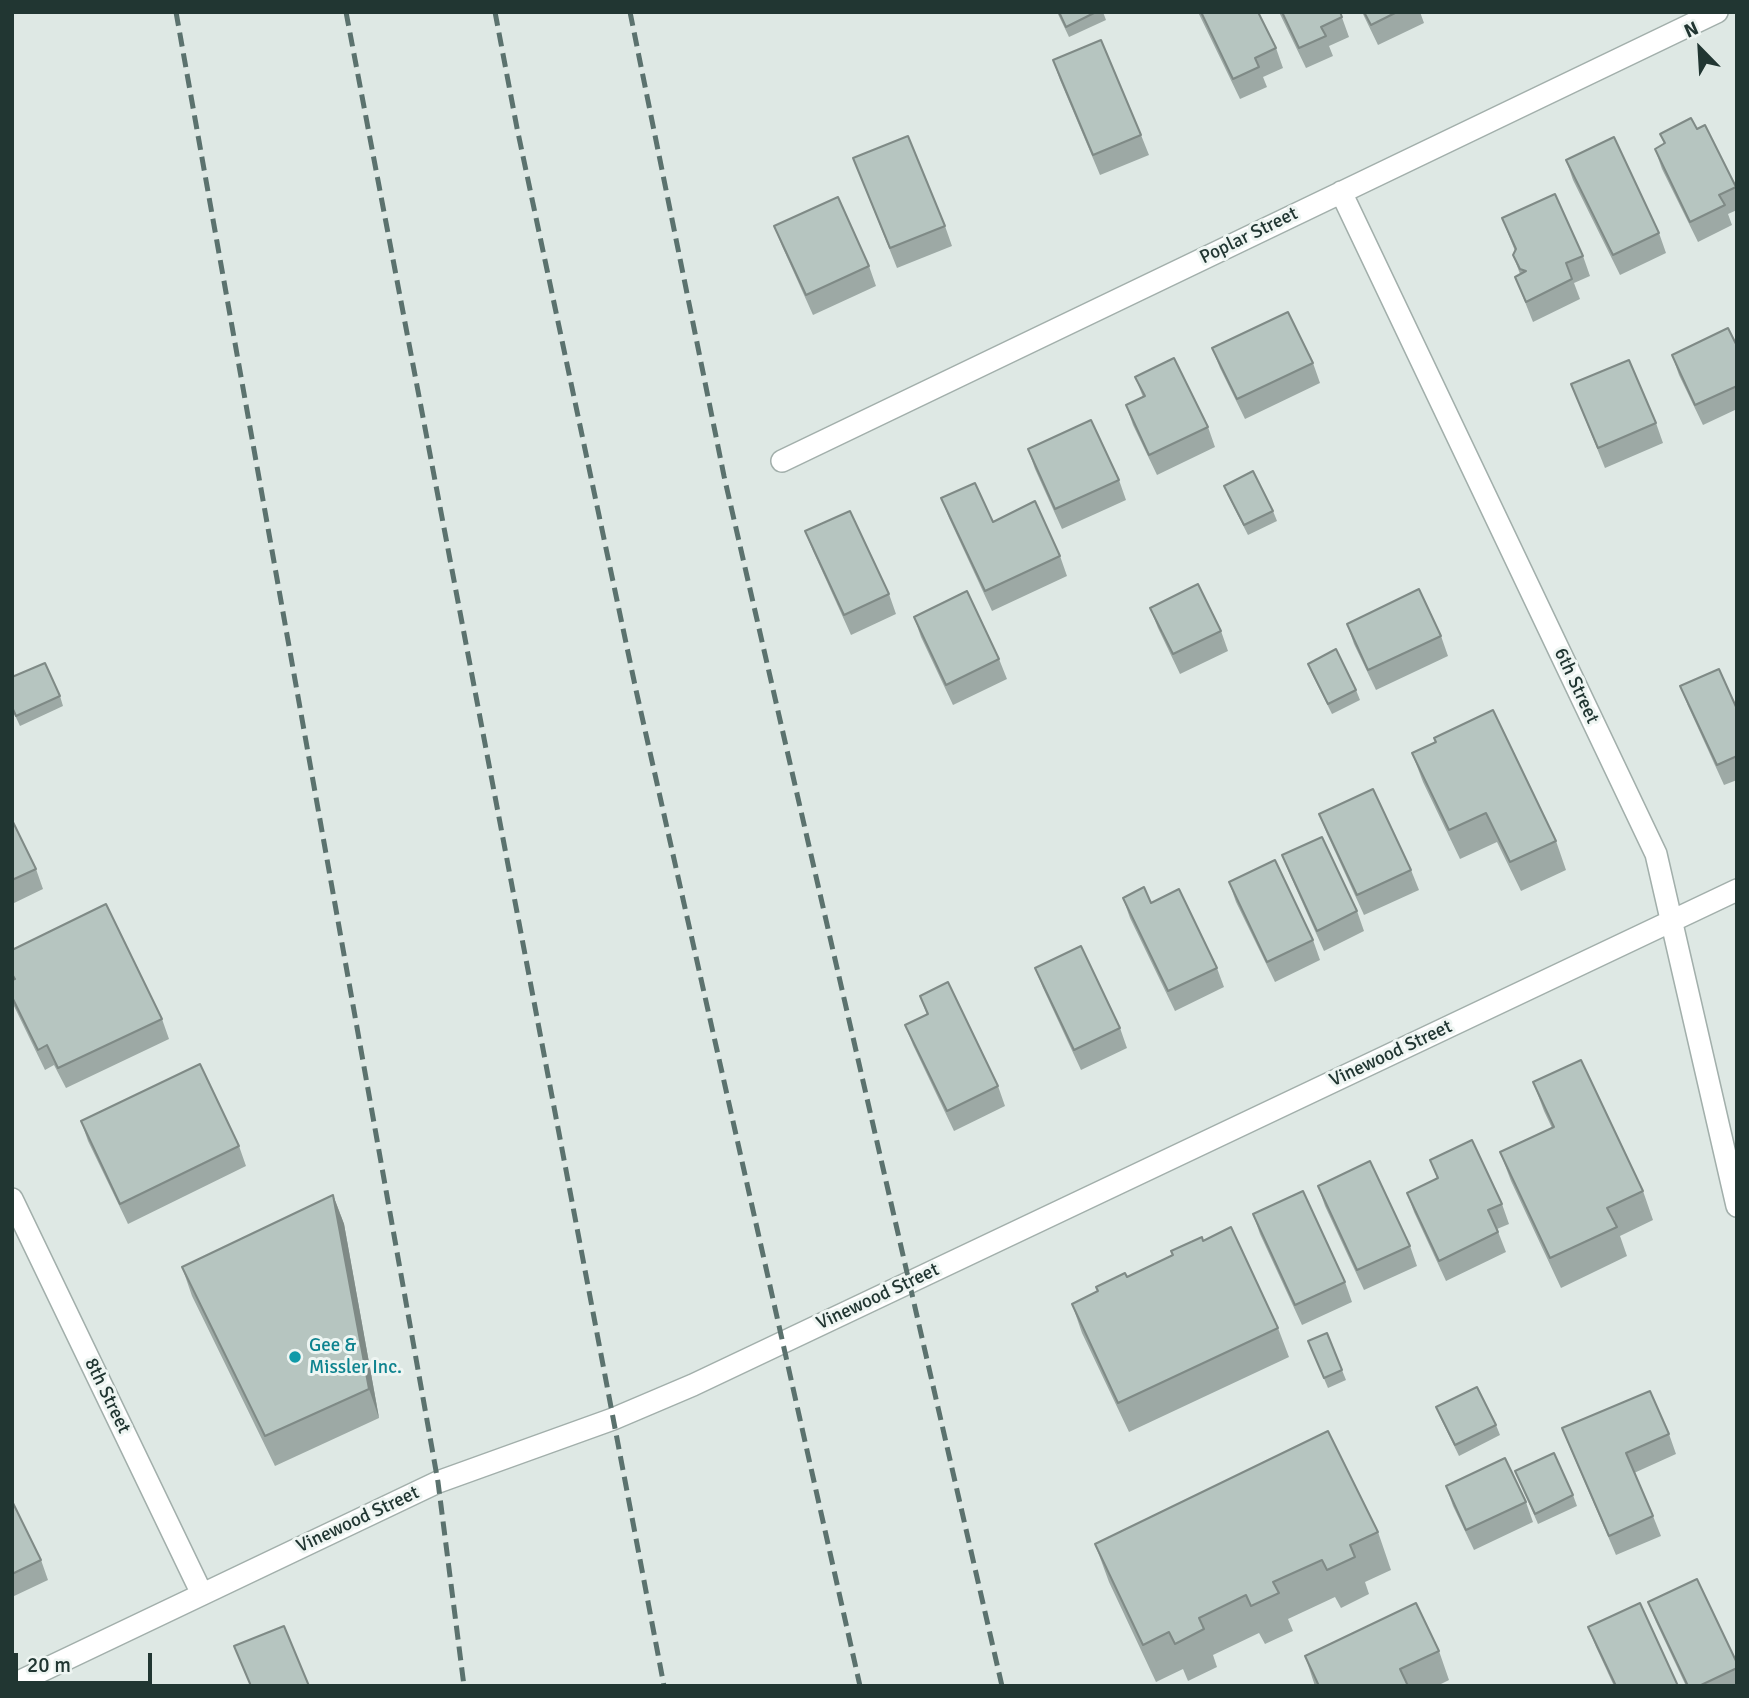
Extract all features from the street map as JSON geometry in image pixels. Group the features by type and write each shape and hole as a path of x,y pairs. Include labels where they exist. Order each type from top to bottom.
{"street":[{"name":"Poplar Street","path":"782,460 1717,12"},
{"name":"6th Street","path":"1341,192 1652,845 1737,1206"},
{"name":"Vinewood Street","path":"12,1685 438,1482 601,1424 694,1385 1737,890"},
{"name":"8th Street","path":"12,1199 202,1594"}],"building":[{"path":"1059,12 1096,12 1066,27"},
{"path":"1201,12 1258,12 1276,48 1255,58 1259,67 1233,79"},
{"path":"1282,12 1340,12 1342,17 1321,27 1326,36 1299,48"},
{"path":"1364,12 1397,12 1371,25"},
{"path":"1101,40 1141,135 1093,155 1053,60"},
{"path":"1691,118 1697,129 1705,125 1736,187 1719,195 1725,205 1690,222 1655,149 1665,143 1660,134"},
{"path":"908,136 945,226 890,248 853,158"},
{"path":"1614,137 1659,233 1613,255 1566,160"},
{"path":"1555,194 1583,256 1566,263 1572,279 1526,302 1515,277 1526,271 1520,269 1513,255 1516,249 1502,218"},
{"path":"838,197 869,266 806,295 774,226"},
{"path":"1288,312 1313,363 1237,399 1212,348"},
{"path":"1728,328 1737,346 1737,386 1695,405 1672,355"},
{"path":"1174,358 1208,427 1149,455 1126,405 1145,396 1135,377"},
{"path":"1629,360 1656,423 1598,448 1571,384"},
{"path":"1091,420 1119,480 1055,509 1028,449"},
{"path":"1253,471 1273,511 1244,525 1224,486"},
{"path":"975,483 993,522 1035,501 1060,556 985,591 941,498"},
{"path":"850,511 889,594 844,615 805,531"},
{"path":"1198,584 1221,631 1173,654 1150,608"},
{"path":"1419,589 1441,636 1368,670 1347,624"},
{"path":"967,591 999,659 946,685 914,617"},
{"path":"1336,649 1356,690 1328,704 1308,664"},
{"path":"45,663 60,696 16,716 12,707 12,677"},
{"path":"1719,669 1737,709 1737,756 1717,765 1680,686"},
{"path":"1493,710 1556,841 1510,862 1486,813 1449,830 1412,753 1436,742 1434,738"},
{"path":"1373,789 1411,870 1357,895 1319,814"},
{"path":"12,820 36,869 12,880"},
{"path":"1322,837 1357,911 1317,931 1282,855"},
{"path":"1275,860 1313,940 1267,962 1229,882"},
{"path":"1144,887 1151,903 1179,889 1217,968 1168,991 1123,898"},
{"path":"106,904 162,1019 58,1068 47,1045 38,1050 12,997 12,980 15,979 12,974 12,950"},
{"path":"1081,946 1120,1028 1074,1050 1035,968"},
{"path":"948,982 998,1086 947,1111 905,1025 928,1014 920,996"},
{"path":"1581,1060 1643,1191 1607,1208 1617,1227 1550,1258 1500,1152 1554,1127 1533,1082"},
{"path":"200,1064 239,1146 120,1204 81,1121"},
{"path":"1472,1140 1502,1204 1488,1210 1498,1232 1439,1261 1407,1193 1438,1178 1430,1160"},
{"path":"1370,1161 1410,1246 1357,1270 1318,1186"},
{"path":"1303,1191 1345,1282 1295,1305 1253,1214"},
{"name":"Gee & Missler Inc.","path":"333,1195 369,1389 265,1436 182,1267"},
{"path":"1231,1227 1278,1328 1118,1403 1072,1304 1098,1291 1096,1287 1125,1273 1127,1277 1173,1255 1171,1251 1202,1237 1203,1241"},
{"path":"1327,1333 1342,1370 1324,1378 1308,1341"},
{"path":"1477,1387 1496,1425 1455,1445 1436,1407"},
{"path":"1650,1391 1669,1434 1626,1453 1653,1516 1609,1536 1562,1428"},
{"path":"1328,1431 1378,1532 1350,1545 1355,1557 1327,1570 1322,1560 1273,1582 1279,1593 1251,1606 1246,1595 1199,1618 1204,1629 1175,1644 1169,1632 1143,1645 1095,1544"},
{"path":"1554,1453 1573,1495 1535,1514 1515,1471"},
{"path":"1505,1458 1526,1502 1466,1530 1446,1486"},
{"path":"12,1501 41,1560 12,1574"},
{"path":"1697,1579 1737,1668 1699,1686 1688,1686 1648,1602"},
{"path":"1416,1603 1439,1651 1400,1669 1408,1686 1319,1686 1305,1656"},
{"path":"1640,1603 1678,1686 1616,1686 1588,1627"},
{"path":"284,1626 309,1686 251,1686 234,1646"}],"railway":[{"path":"176,12 438,1482 464,1686"},
{"path":"346,12 664,1686"},
{"path":"495,12 636,690 860,1686"},
{"path":"630,12 724,476 1002,1686"}],"place":[{"name":"Gee & Missler Inc.","path":"295,1357"}]}
